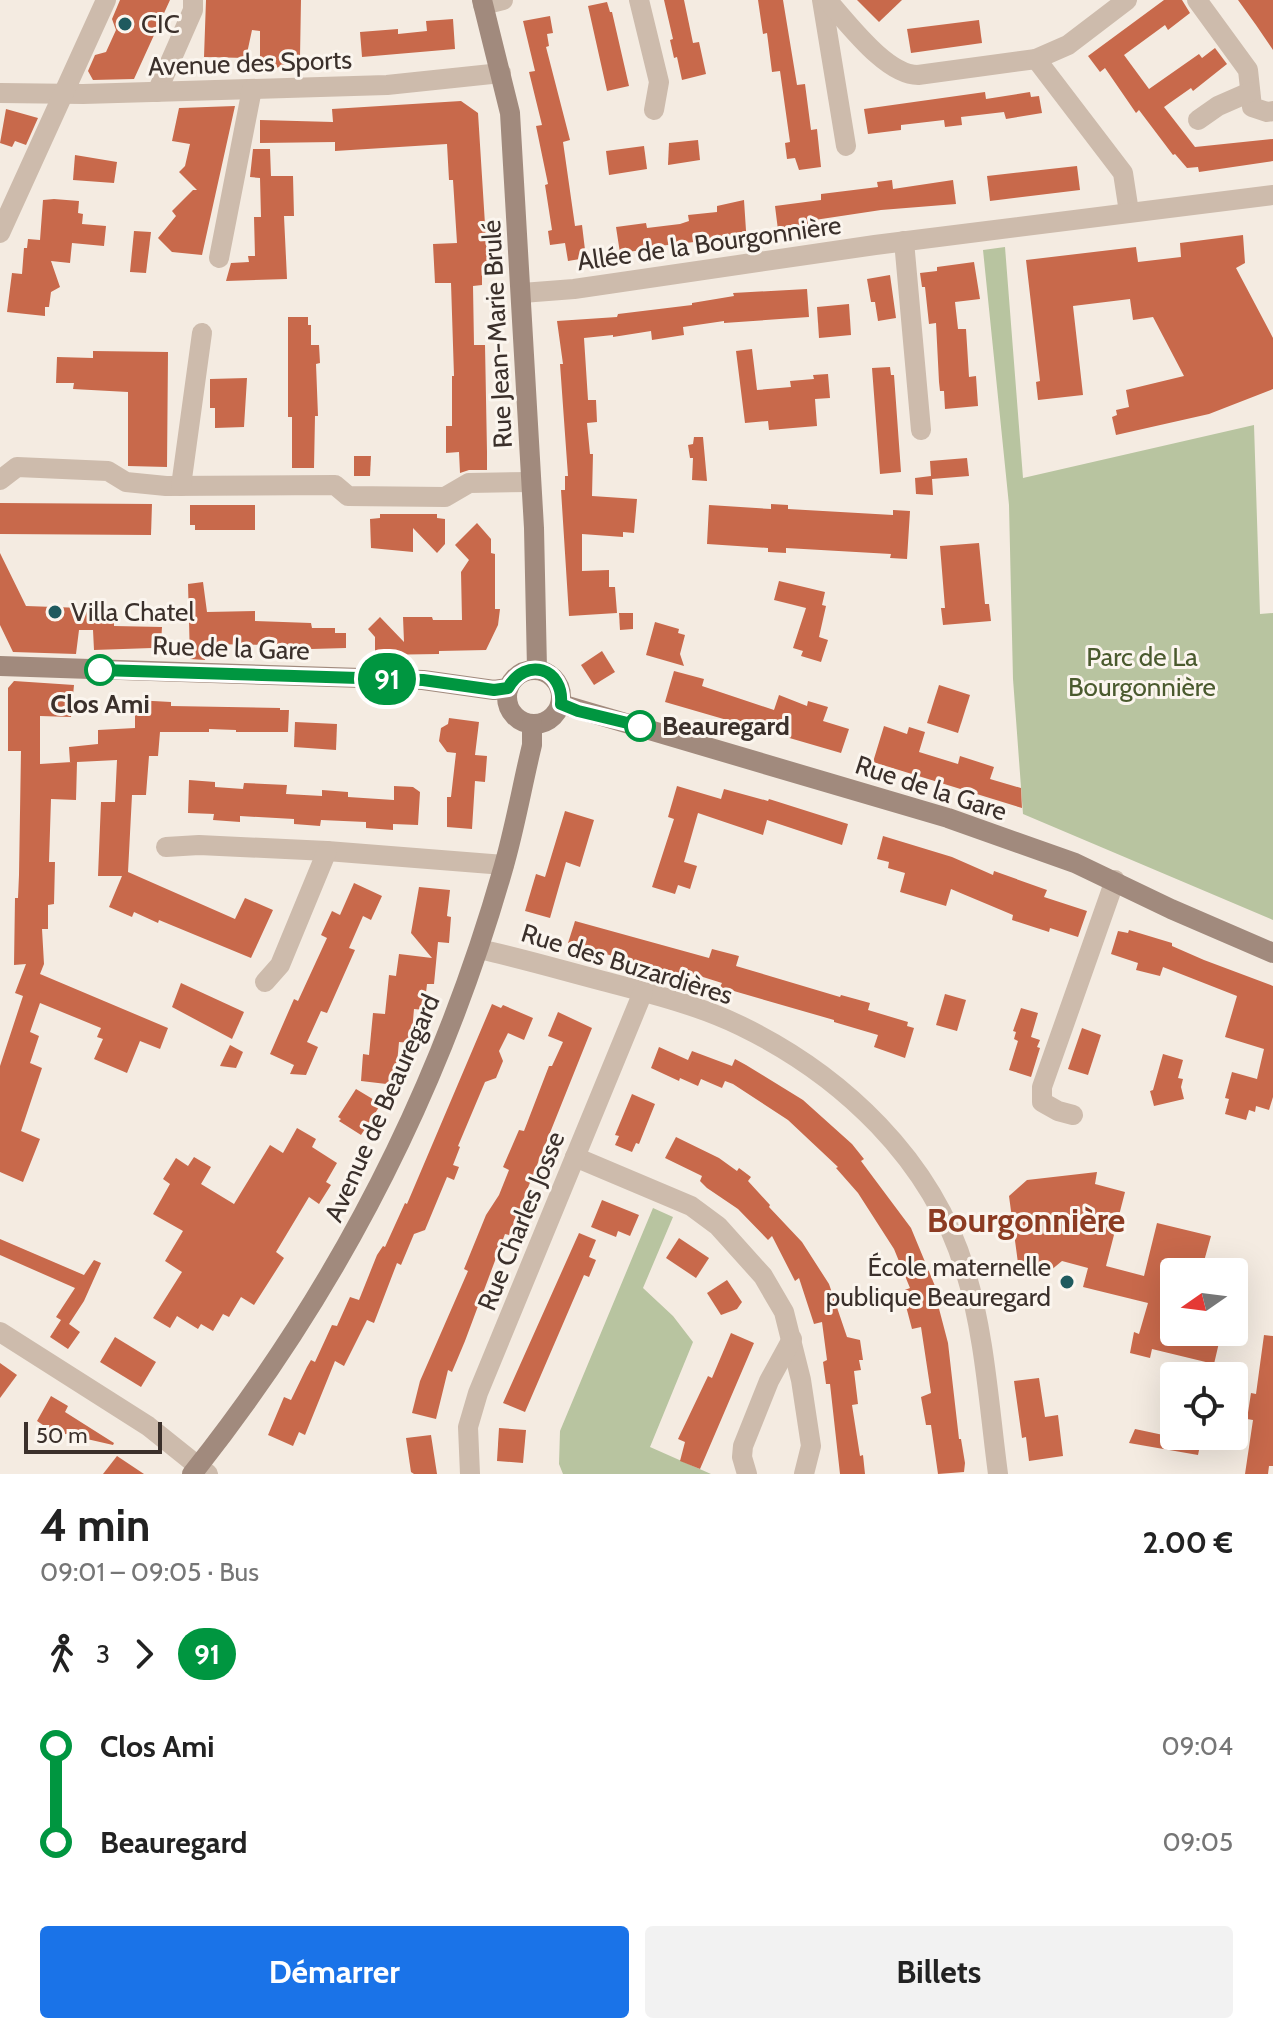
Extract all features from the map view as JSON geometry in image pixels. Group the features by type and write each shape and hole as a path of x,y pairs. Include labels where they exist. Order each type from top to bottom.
{"street":[{"path":"0,233 106,0"},
{"path":"157,92 193,10 193,0"},
{"path":"639,0 659,82 654,110"},
{"path":"824,0 892,67 908,75 1036,59 1068,45 1127,0"},
{"path":"824,0 846,146"},
{"path":"1197,0 1248,70 1252,107 1273,111"},
{"name":"Rue Jean-Marie Brulé","path":"489,2 510,113 534,528 537,669"},
{"path":"1036,59 1123,173 1129,212"},
{"name":"Avenue des Sports","path":"0,93 387,85 501,73"},
{"path":"219,258 252,89"},
{"path":"1198,120 1218,106 1250,92"},
{"name":"Allée de la Bourgonnière","path":"522,293 574,289 904,241 1273,195"},
{"path":"904,241 921,430"},
{"path":"181,486 202,333"},
{"path":"0,480 17,467 108,471 126,482 181,486 335,485 348,496 445,497 469,483 530,482"},
{"name":"Rue de la Gare","path":"0,666 423,680 494,690 508,688"},
{"path":"537,669 554,678 559,686 561,704 550,719 532,724 511,712 507,696 508,688 519,673 537,669"},
{"name":"Rue de la Gare","path":"561,704 920,809 1075,863 1273,953"},
{"name":"Avenue de Beauregard","path":"199,1471 301,1324 348,1246 392,1163 436,1062 479,949 504,865 532,745 532,724"},
{"path":"166,847 199,845 327,851 504,865"},
{"path":"265,982 280,965 327,851"},
{"path":"1073,1115 1042,1102 1042,1087 1115,880"},
{"name":"Rue des Buzardières","path":"479,949 643,992 739,1025 787,1051 857,1104 903,1153 942,1215 965,1267 982,1354 998,1474"},
{"name":"Rue Charles Josse","path":"470,1474 468,1427 478,1393 643,992"},
{"path":"575,1157 691,1206 718,1226 763,1276 784,1312 792,1339 811,1446 804,1474"},
{"path":"0,1332 148,1426 199,1471"},
{"path":"747,1474 742,1457 743,1446 769,1381 792,1339"}],"green space":[{"name":"Parc de La Bourgonnière","path":"1005,247 1023,478 1254,425 1260,614 1273,613 1273,920 1023,814 1013,679 1009,505 983,250"},
{"path":"653,1208 673,1217 643,1288 673,1316 693,1342 650,1447 711,1474 563,1474 559,1464 560,1431"}],"building":[{"path":"120,0 170,0 134,79 93,80 88,71 95,55 106,52 116,30 112,19"},
{"path":"206,0 301,0 300,57 268,72 260,61 260,31 252,30 246,58 204,57"},
{"path":"664,0 684,0 693,43 699,42 706,74 682,80 677,57 674,58"},
{"path":"758,0 783,0 797,85 805,84 811,130 817,129 821,167 799,170 795,158 787,159 785,143 790,142 780,71 772,72 767,33 763,34"},
{"path":"857,0 902,0 879,22"},
{"path":"1164,0 1182,0 1190,13 1168,30 1165,25 1124,55 1149,89 1199,54 1202,58 1215,48 1227,64 1193,91 1191,88 1164,107 1195,147 1273,139 1273,161 1199,172 1198,167 1187,168 1173,155 1139,110 1136,113 1105,68 1100,72 1088,56"},
{"path":"1238,0 1273,0 1273,50 1256,25"},
{"path":"607,2 629,86 607,91 588,6"},
{"path":"550,16 553,33 547,34 549,46 546,47 570,140 563,142 575,226 582,225 586,258 568,261 565,243 550,245 548,231 552,230 545,185 548,184 536,126 542,125 529,72 535,71 523,21"},
{"path":"453,19 455,49 362,57 360,32 398,29 398,34 427,31 426,21"},
{"path":"979,20 982,43 911,53 907,29"},
{"path":"985,92 986,99 1030,92 1031,97 1039,96 1042,113 1006,119 1004,112 961,117 962,125 945,127 944,120 901,125 901,130 868,134 864,109"},
{"path":"461,101 478,113 488,272 482,272 482,285 473,286 474,345 485,345 487,470 460,473 459,452 446,453 446,426 452,426 454,376 451,283 435,283 433,244 457,243 447,144 335,151 335,142 260,143 260,120 333,122 332,109"},
{"path":"235,106 202,255 172,252 158,238 176,216 172,211 193,190 197,190 179,172 185,166 190,144 172,141 179,108"},
{"path":"6,109 38,118 26,145 15,141 12,147 0,143"},
{"path":"698,140 700,160 668,165 669,143"},
{"path":"644,146 647,169 609,175 606,151"},
{"path":"253,149 270,149 271,176 293,176 294,216 284,216 287,279 226,281 231,263 249,262 248,256 255,256 254,217 261,217 260,178 250,177"},
{"path":"75,155 117,162 114,183 73,180"},
{"path":"1077,166 1080,190 990,201 987,176"},
{"path":"892,180 893,189 953,180 956,204 881,210 808,221 808,226 778,230 775,206 821,200 821,194 878,187 877,182"},
{"path":"43,200 79,201 78,213 83,214 82,224 106,226 104,246 72,243 70,263 51,261 60,287 51,292 45,316 7,312 12,273 22,274 24,248 27,248 28,239 40,240"},
{"path":"744,200 747,246 723,250 721,239 620,253 616,227 646,223 647,228 680,224 689,221 688,215 717,212 717,206"},
{"path":"134,231 151,232 146,273 130,272"},
{"path":"1243,235 1245,263 1236,268 1273,338 1273,389 1209,414 1116,435 1112,417 1117,415 1116,410 1129,407 1126,390 1184,376 1153,317 1133,320 1130,299 1073,306 1083,395 1038,400 1036,382 1040,381 1026,260 1136,247 1138,262 1181,257 1180,243"},
{"path":"974,262 980,299 955,302 958,329 966,329 969,377 976,376 978,406 945,409 944,391 940,391 939,382 936,323 929,324 925,287 922,287 920,273 937,271 937,267"},
{"path":"890,275 896,318 878,321 867,279"},
{"path":"807,289 809,317 724,321 683,327 684,335 652,340 651,331 584,338 588,400 596,400 597,422 587,423 590,454 593,454 592,496 637,499 634,533 623,532 623,537 582,534 582,571 609,570 609,587 615,587 617,613 569,616 561,490 565,490 565,476 568,476 560,364 563,364 557,321 617,317 618,314 692,305 734,296 733,293"},
{"path":"849,304 851,335 819,338 817,307"},
{"path":"288,317 308,317 311,345 319,345 314,468 292,468 292,417 288,417"},
{"path":"752,349 757,390 791,387 790,381 828,374 830,398 815,399 817,426 769,430 768,421 745,423 736,351"},
{"path":"93,351 168,352 167,467 128,466 128,392 73,389 74,383 56,383 57,357 93,358"},
{"path":"890,367 891,375 894,375 901,472 880,474 872,368"},
{"path":"247,378 244,427 215,428 215,408 210,408 210,379"},
{"path":"694,437 703,437 707,481 692,480 693,458 690,458 688,445 693,444"},
{"path":"354,456 371,456 370,476 354,476"},
{"path":"967,458 969,476 932,479 933,495 916,494 915,478 931,476 930,461"},
{"path":"0,503 152,504 151,535 0,534"},
{"path":"771,504 788,505 788,509 893,515 893,510 910,511 907,559 890,558 891,554 786,548 786,553 768,552 768,548 707,544 709,505 771,509"},
{"path":"190,505 255,505 255,530 195,530 195,525 190,525"},
{"path":"380,514 437,514 437,518 445,519 445,544 437,553 413,528 413,552 371,548 370,519 380,518"},
{"path":"477,523 491,539 491,553 495,554 495,609 500,609 498,625 486,650 375,655 375,637 368,629 380,617 404,642 403,617 462,620 461,572 469,560 455,545"},
{"path":"979,543 985,604 989,604 991,621 943,625 941,608 945,608 940,546"},
{"name":"Villa Chatel","path":"0,553 26,606 111,609 114,626 162,627 161,643 152,643 152,648 94,650 93,630 79,630 76,654 13,652 0,625"},
{"path":"779,581 825,592 822,605 826,606 819,637 828,640 821,662 801,656 803,651 793,648 806,608 774,600"},
{"path":"203,582 207,612 255,611 255,621 311,623 312,628 335,628 335,633 346,633 346,648 277,650 277,645 203,644 205,660 190,659 188,584"},
{"path":"619,613 633,613 633,629 620,630"},
{"path":"655,622 679,629 678,633 685,635 680,654 684,666 646,655"},
{"path":"602,651 615,672 594,685 581,665"},
{"path":"674,671 704,679 702,686 774,710 779,695 807,706 808,701 828,707 823,721 849,729 841,753 665,702"},
{"path":"14,681 74,685 71,717 40,716 40,764 72,762 69,747 98,744 98,730 135,728 135,700 171,702 171,706 289,710 288,732 209,729 209,732 160,732 158,756 149,756 146,795 132,795 128,872 235,919 245,898 273,910 251,958 159,920 158,923 134,912 132,917 109,907 122,876 98,876 101,802 115,802 117,760 77,762 76,800 51,799 49,862 55,862 54,904 48,905 48,929 42,929 44,964 40,974 168,1028 160,1049 140,1041 127,1073 94,1059 103,1039 97,1037 101,1028 40,1003 30,1032 39,1036 30,1063 42,1068 21,1131 40,1139 23,1182 0,1172 0,1066 23,996 15,993 26,964 14,965 21,751 8,751 8,688"},
{"path":"939,685 970,695 958,733 927,723"},
{"path":"449,718 479,722 475,755 487,756 485,782 475,781 472,829 447,827 447,797 451,797 456,753 447,752 439,741 441,728 448,724"},
{"path":"295,722 337,724 336,750 294,747"},
{"path":"884,726 907,734 909,727 925,732 919,752 958,764 960,756 994,767 990,779 1021,788 1022,808 873,762"},
{"path":"189,780 215,782 215,787 243,789 244,783 287,785 286,794 322,796 322,790 348,792 348,797 394,800 394,786 413,787 420,792 418,825 393,824 393,830 366,828 366,822 321,820 320,826 294,824 294,819 240,816 240,822 213,820 214,814 188,813"},
{"path":"677,786 721,799 724,789 769,799 848,824 842,845 767,820 763,835 698,813 684,862 697,866 690,889 678,885 675,894 652,887 674,819 668,817"},
{"path":"565,811 594,820 580,867 566,862 550,918 525,911 536,874 545,877"},
{"path":"883,836 952,857 993,875 994,871 1047,890 1044,897 1087,911 1078,937 1012,920 1013,915 951,889 946,906 900,892 905,873 888,868 889,862 877,859"},
{"path":"354,883 382,896 371,920 363,916 349,948 355,950 327,1013 321,1011 307,1042 318,1047 306,1075 290,1074 294,1065 270,1054 294,999 298,1001 327,938 321,935 332,911 340,915"},
{"path":"419,887 450,890 447,916 451,917 449,943 438,942 434,984 427,984 424,1010 414,1009 411,1043 399,1042 395,1085 361,1081 363,1054 369,1055 373,1013 385,1014 389,975 396,976 399,954 432,958 411,933"},
{"path":"575,921 709,958 712,949 739,956 736,966 870,1003 868,1010 908,1022 907,1026 914,1028 905,1058 874,1047 878,1035 720,987 722,983 687,972 685,977 568,943"},
{"path":"1129,930 1172,943 1172,946 1204,960 1273,986 1273,1097 1269,1110 1256,1106 1255,1112 1249,1110 1246,1120 1225,1114 1229,1099 1225,1098 1232,1072 1257,1079 1264,1049 1225,1037 1237,996 1163,967 1160,976 1136,970 1138,963 1111,954 1118,931 1128,933"},
{"path":"181,983 244,1012 232,1039 172,1007"},
{"path":"945,994 966,1000 957,1031 936,1025"},
{"path":"492,1004 501,1008 503,1005 533,1018 524,1040 508,1033 499,1051 503,1061 496,1078 485,1082 458,1146 453,1165 459,1167 454,1180 447,1177 425,1230 414,1234 401,1265 397,1263 374,1323 367,1320 344,1366 335,1361 305,1435 299,1432 293,1446 268,1435 284,1397 291,1400 311,1360 315,1362 332,1325 337,1326 350,1297 359,1300 377,1255 385,1247 407,1204"},
{"path":"1021,1008 1038,1013 1031,1037 1040,1040 1037,1047 1040,1048 1031,1077 1009,1070 1018,1041 1014,1039 1016,1032 1013,1031"},
{"path":"558,1012 592,1028 509,1235 505,1234 452,1372 448,1370 436,1419 412,1413 420,1381 468,1271 464,1269 509,1170 503,1167 519,1130 524,1131 549,1066 552,1066 563,1042 548,1036"},
{"path":"1082,1028 1101,1035 1088,1075 1068,1069"},
{"path":"230,1045 243,1052 236,1068 220,1066"},
{"path":"659,1047 688,1060 692,1051 732,1066 735,1059 746,1065 803,1100 852,1144 864,1159 861,1161 911,1228 935,1286 948,1343 964,1472 938,1474 931,1425 926,1425 921,1397 931,1393 921,1327 912,1329 902,1291 910,1288 894,1249 858,1193 838,1167 788,1120 733,1084 725,1081 722,1088 701,1079 698,1086 651,1068"},
{"path":"1163,1054 1183,1060 1178,1078 1183,1079 1184,1099 1154,1106 1150,1091 1153,1090"},
{"path":"356,1089 381,1104 361,1135 339,1121 341,1119 338,1117"},
{"path":"632,1094 655,1104 639,1144 636,1143 632,1152 615,1145 619,1136 615,1135"},
{"path":"297,1128 316,1139 312,1147 337,1163 326,1182 331,1185 319,1204 309,1197 276,1252 284,1258 254,1305 241,1297 229,1317 223,1314 213,1331 201,1324 198,1329 177,1316 170,1328 153,1318 182,1272 165,1261 183,1231 153,1214 170,1184 163,1179 176,1158 188,1166 194,1157 211,1167 201,1184 234,1204 270,1145 283,1153"},
{"path":"676,1137 751,1177 748,1181 802,1242 829,1284 847,1337 860,1340 863,1360 859,1360 861,1370 854,1371 858,1404 852,1405 865,1474 840,1474 830,1384 826,1384 823,1362 827,1360 822,1322 814,1324 799,1278 795,1281 772,1236 768,1240 738,1209 707,1188 700,1181 702,1176 665,1158"},
{"path":"1097,1172 1095,1184 1125,1192 1106,1266 1144,1276 1157,1223 1211,1236 1205,1258 1160,1258 1160,1346 1218,1346 1214,1362 1152,1349 1150,1358 1130,1353 1134,1332 1139,1334 1148,1303 1083,1287 1088,1268 1062,1261 1044,1276 1020,1278 1009,1196 1027,1180"},
{"path":"602,1200 639,1215 630,1236 618,1231 616,1237 591,1227"},
{"path":"579,1233 596,1240 589,1257 596,1260 589,1277 584,1275 525,1412 503,1403"},
{"path":"679,1238 709,1258 696,1278 666,1258"},
{"path":"0,1239 84,1275 94,1260 101,1263 84,1301 69,1324 80,1332 68,1349 50,1337 61,1320 56,1317 75,1288 0,1255"},
{"path":"727,1280 742,1302 737,1309 721,1315 707,1293"},
{"path":"731,1333 754,1343 700,1469 680,1461 685,1442 678,1439 708,1376 712,1378"},
{"path":"1264,1335 1273,1336 1273,1466 1269,1466 1268,1474 1245,1474 1253,1420 1248,1419 1248,1412 1251,1393 1256,1394"},
{"path":"115,1337 156,1362 141,1387 100,1362"},
{"path":"0,1363 17,1375 0,1398"},
{"path":"1039,1378 1045,1417 1058,1415 1063,1456 1029,1461 1026,1437 1022,1438 1014,1381"},
{"path":"51,1396 68,1406 65,1412 113,1445 52,1431 37,1421"},
{"path":"499,1428 526,1430 523,1463 497,1461"},
{"path":"1135,1429 1160,1434 1160,1448 1129,1443"},
{"path":"431,1435 437,1474 414,1474 411,1472 406,1438"},
{"path":"1169,1450 1199,1450 1198,1455"},
{"path":"117,1456 144,1474 103,1474"}],"bus line":[{"name":"91","path":"100,670 423,680 494,690 508,688 519,673 537,669 554,678 562,695 561,704 640,726"}],"place":[{"name":"CIC","path":"125,24"},
{"name":"Villa Chatel","path":"55,612"},
{"name":"Clos Ami","path":"100,670"},
{"name":"Beauregard","path":"640,726"},
{"name":"École maternelle publique Beauregard","path":"1067,1282"}],"district":[{"name":"Bourgonnière","path":"1026,1220"}]}
